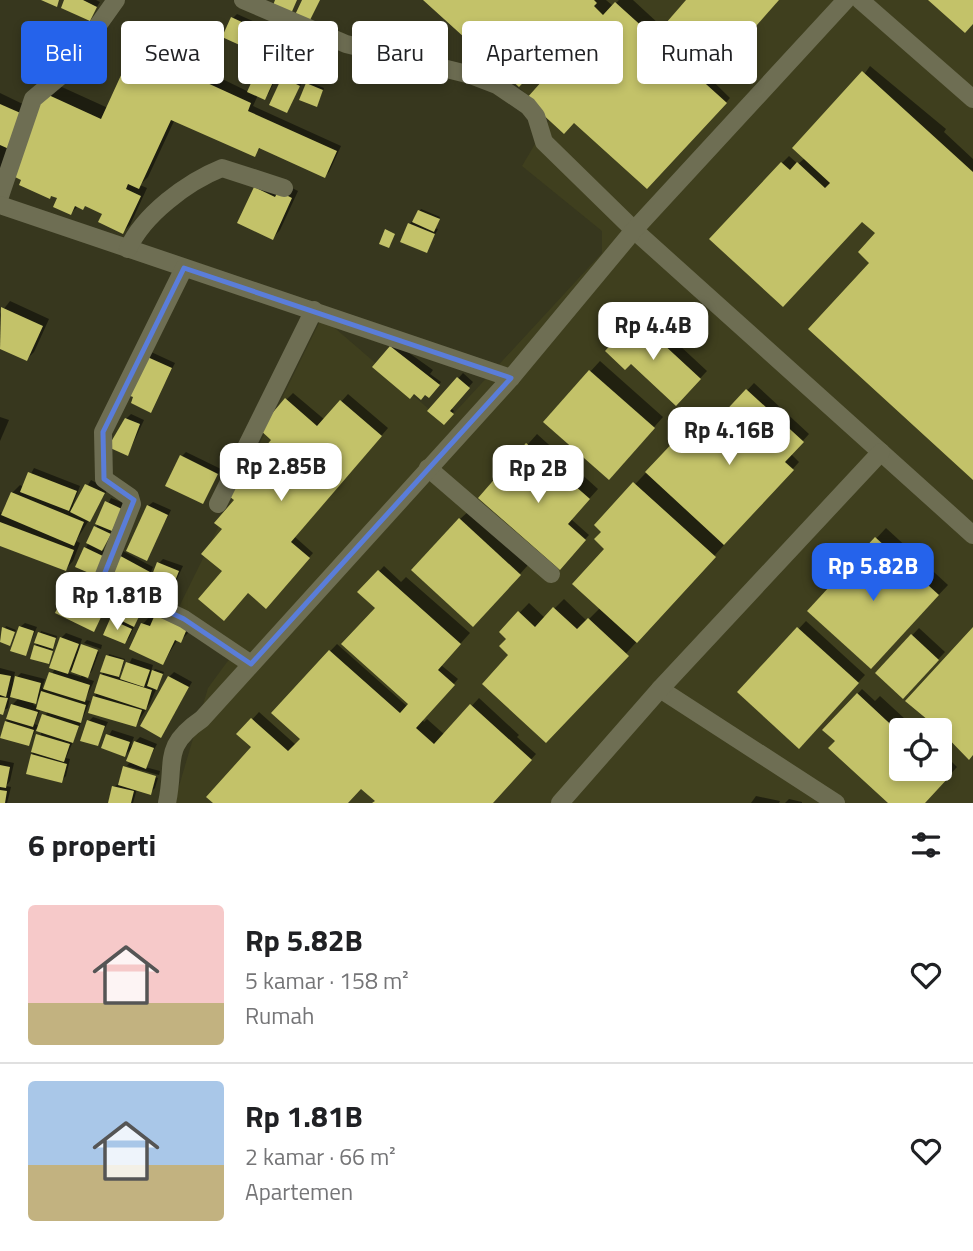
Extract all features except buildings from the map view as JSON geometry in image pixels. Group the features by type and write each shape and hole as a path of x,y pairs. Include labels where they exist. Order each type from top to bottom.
{"street":[{"path":"0,196 33,99 64,73 116,0"},
{"path":"243,0 345,44 471,75 497,85 528,106 536,116 544,142 634,230 973,535"},
{"path":"172,799 172,755 179,736 202,719 510,378 634,230 846,0"},
{"path":"860,0 973,99"},
{"path":"128,249 137,230 158,209 222,168 284,188"},
{"path":"0,205 510,378"},
{"path":"184,268 103,432 104,479 130,497 132,504 102,580 184,619 251,664"},
{"path":"218,504 314,310"},
{"path":"560,803 660,689 881,452"},
{"path":"428,467 551,574"},
{"path":"660,689 836,803"}],"highlighted area":[{"path":"184,268 511,378 251,664 184,619 102,580 134,500 104,479 103,432"}],"shaded area":[{"path":"425,0 973,0 973,803 174,803 208,688 233,654 177,611 322,317 445,423 602,253 602,231 522,166 551,117 515,84 623,84 623,21 462,21 462,34"}]}
